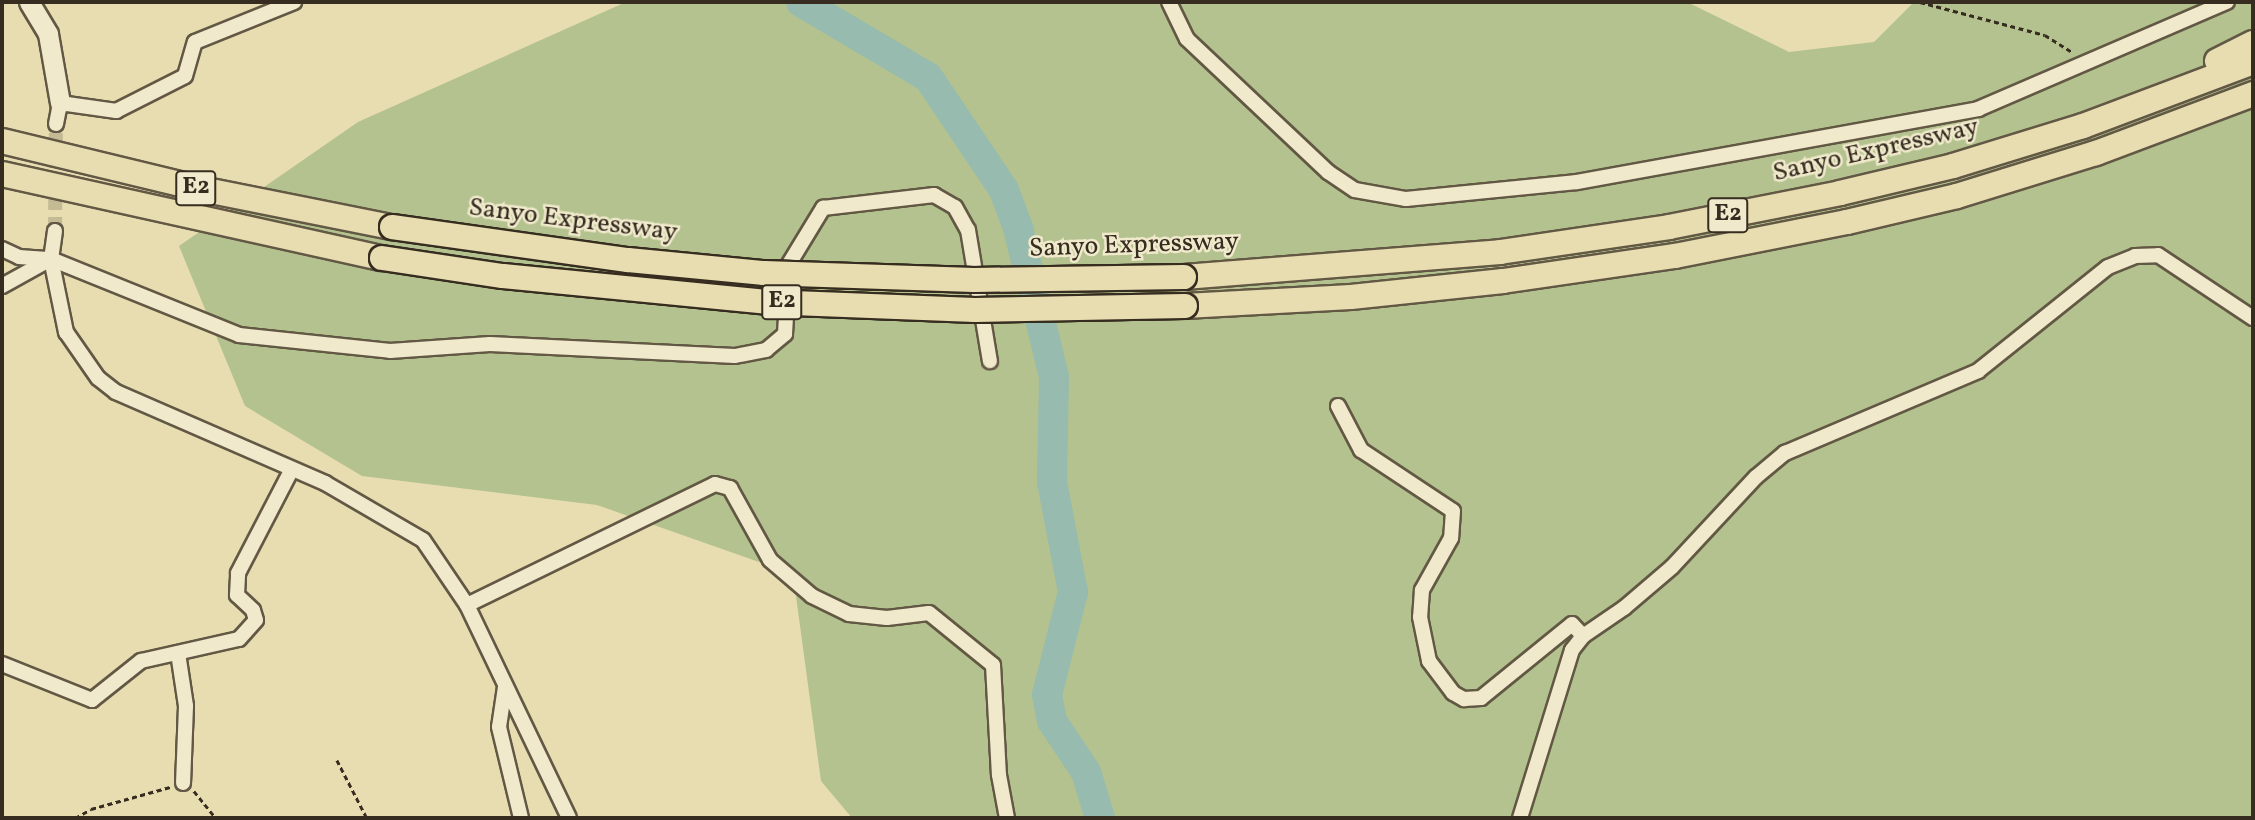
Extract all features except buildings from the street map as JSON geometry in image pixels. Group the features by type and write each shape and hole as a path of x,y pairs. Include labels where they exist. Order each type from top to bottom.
{"highway":[{"path":"1953,166 2207,66 2253,43"},
{"name":"Sanyo Expressway","path":"2,141 201,189 392,227 574,253 764,273 974,280 1184,277 1350,267 1526,248 1668,227 1953,166 2083,126 2253,62"},
{"name":"E2","path":"2,174 382,257 503,276 767,302 975,310 1185,306 1365,296 1675,256 1957,196 2096,153 2253,94"},
{"path":"2096,153 2253,106"}],"street":[{"path":"30,2 48,33 60,103 56,124"},
{"path":"60,103 116,111 185,76 195,42 295,2"},
{"path":"1169,2 1187,39 1328,172 1355,190 1384,198 1469,195 1577,182 1804,143 1978,109 2227,2"},
{"path":"2,249 19,257 51,259 239,335 390,351 490,344 736,356 766,350 785,334 789,264 823,208 934,195 955,206 968,230 990,361"},
{"path":"55,231 51,259 66,332 98,378 117,392 292,468 423,540 467,605 569,818"},
{"path":"1520,818 1572,650 1583,636 1624,608 1672,567 1756,477 1785,453 1978,371 2108,267 2135,256 2158,255 2253,318"},
{"path":"2,286 51,259"},
{"path":"1338,406 1361,450 1453,511 1451,538 1422,590 1420,617 1429,661 1453,693 1464,699 1481,698 1572,624 1583,636"},
{"path":"2,664 92,700 141,661 239,639 250,630 256,620 253,610 237,595 238,573 292,468"},
{"path":"467,605 715,484 730,488 770,559 812,596 849,614 887,618 929,613 993,665 999,775 1007,818"},
{"path":"178,653 186,706 183,783"},
{"path":"506,686 499,727 521,818"}],"path":[{"path":"1920,2 2045,35 2088,62"},
{"path":"337,760 367,818"},
{"path":"75,818 91,809 183,783 201,796 216,818"}],"green space":[{"path":"626,2 1687,2 1789,52 1874,42 1914,2 2253,2 2253,818 852,818 821,781 793,574 597,505 362,476 245,406 179,246 358,122"}],"waterway":[{"path":"801,2 928,77 1004,190 1018,228 1054,377 1052,482 1073,592 1047,695 1052,721 1086,772 1100,818"}],"tunnel":[{"path":"55,231 56,124"}]}
